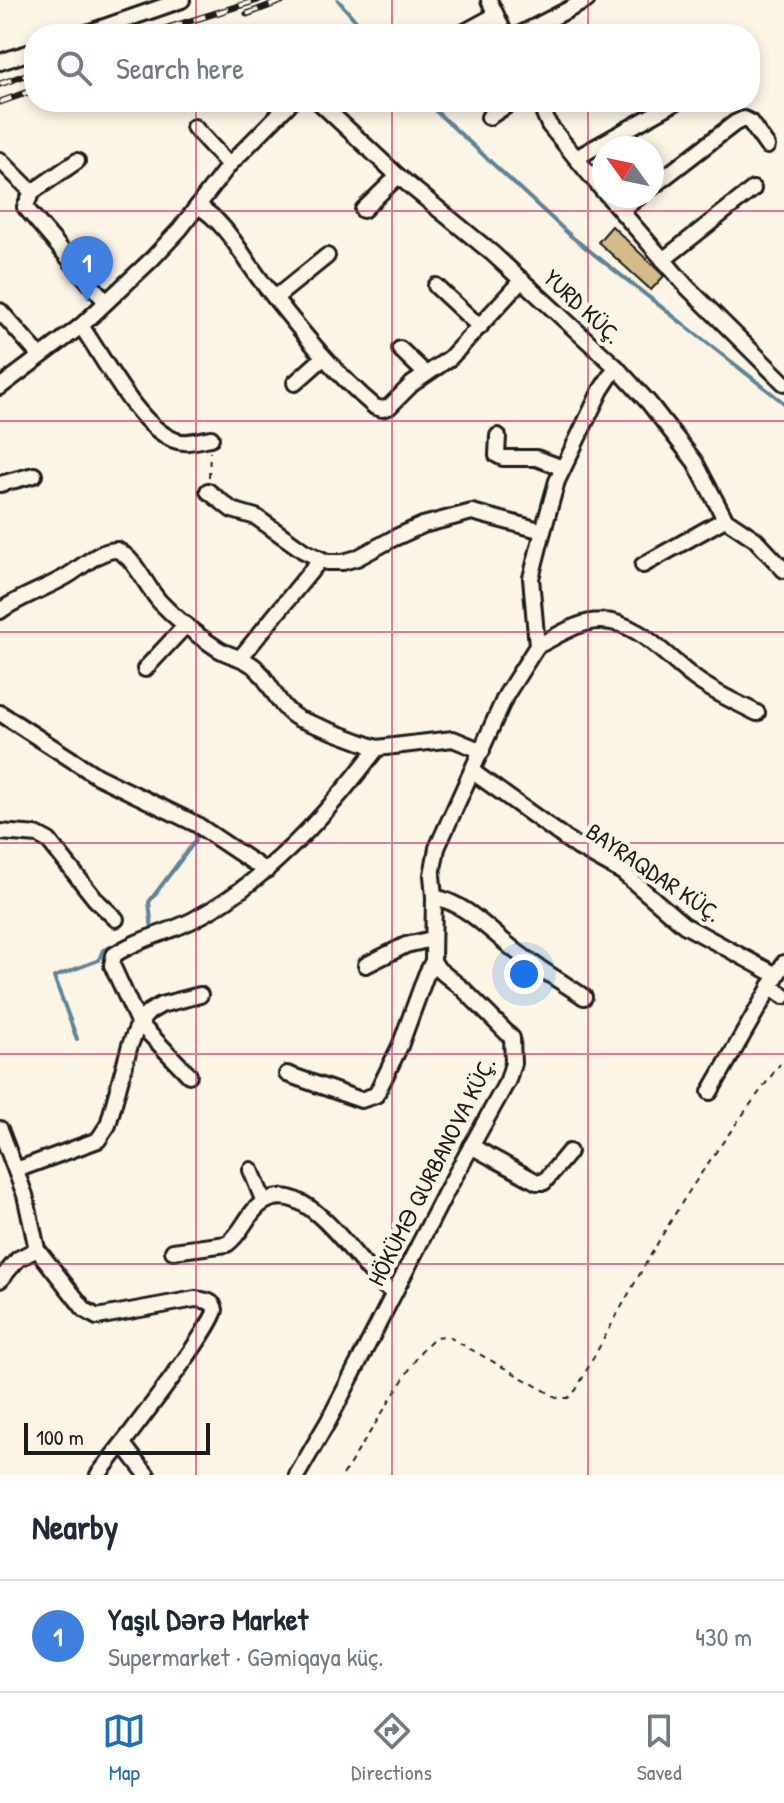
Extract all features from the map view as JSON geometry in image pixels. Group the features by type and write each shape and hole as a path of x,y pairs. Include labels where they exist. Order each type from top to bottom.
{"street":[{"path":"113,24 182,0"},
{"path":"489,0 500,24"},
{"path":"540,24 587,0"},
{"path":"479,24 496,15"},
{"path":"0,62 24,54"},
{"path":"0,387 81,326 152,259 229,165 281,112"},
{"name":"YURD KÜÇ.","path":"330,112 398,176 522,280 616,367 695,462 725,519 755,539 784,570"},
{"path":"489,117 497,112"},
{"path":"543,112 549,125 592,177"},
{"path":"576,158 658,112"},
{"path":"664,178 744,119 750,122 767,146"},
{"path":"194,127 229,165"},
{"path":"0,160 32,192"},
{"path":"77,161 32,192 25,207 106,302"},
{"path":"363,210 398,176"},
{"path":"663,260 753,189"},
{"path":"198,206 219,222 323,358 356,391 382,409 389,407 403,392 450,358 522,280"},
{"path":"618,208 663,260 784,383"},
{"path":"621,211 625,208"},
{"path":"275,298 327,256"},
{"path":"436,286 480,327"},
{"path":"0,311 40,356"},
{"path":"81,326 131,402 167,436 186,442 211,438"},
{"path":"400,349 426,374"},
{"path":"295,383 323,358"},
{"path":"537,646 531,578 543,531 563,468 606,380 616,367"},
{"path":"498,436 497,455 503,458 536,458 563,468"},
{"path":"0,484 34,475"},
{"path":"208,491 232,510 256,517 320,560 343,562 357,558 423,525 472,512 543,531"},
{"path":"643,565 725,519"},
{"path":"0,611 112,550 127,557 160,603 186,625 217,648 241,657 265,678 289,713 377,748 453,739 482,751"},
{"path":"241,657 320,560"},
{"path":"287,1074 361,1100 376,1095 400,1046 433,961 432,875 437,848 506,695 537,646 582,624 597,620 613,622 633,630 711,689 757,713"},
{"path":"145,669 186,625"},
{"path":"0,713 97,776 196,824 266,871"},
{"path":"189,1075 139,1023 112,965 114,955 192,920 266,871 331,803 377,748"},
{"name":"BAYRAQDAR KÜÇ.","path":"473,772 579,848 622,872 684,925 777,975 784,996"},
{"path":"0,832 38,835 49,841 95,899 116,919"},
{"path":"434,897 465,910 519,954 584,997"},
{"path":"366,965 406,945 432,939"},
{"name":"HÖKÜMƏ QURBANOVA KÜÇ.","path":"297,1475 508,1080 513,1063 512,1038 433,961"},
{"path":"710,1092 777,975"},
{"path":"0,1171 98,1140 104,1134 139,1023 161,1005 200,995"},
{"path":"0,1129 25,1195 37,1249 91,1315 110,1315 195,1299 213,1305 215,1310 212,1320 98,1475"},
{"path":"471,1146 537,1182 544,1182 569,1152"},
{"path":"251,1170 264,1202"},
{"path":"173,1251 227,1244 235,1239 256,1207 280,1197 291,1199 337,1231 379,1282 393,1292"},
{"path":"0,1280 18,1259 37,1249"},
{"path":"123,1444 147,1475"}],"path":[{"path":"208,491 211,438"},
{"path":"343,1475 421,1351 435,1337 447,1336 558,1398 568,1398 576,1390 635,1281 680,1207 780,1064"}],"building":[{"path":"612,226 664,276 651,290 598,242"}],"waterway":[{"path":"338,0 358,24"},
{"path":"437,112 572,237 784,403"},
{"path":"152,930 149,902 195,841 197,832 193,830"},
{"path":"77,1039 54,977 99,960 103,950 125,941"}],"railway":[{"path":"180,24 258,0"},
{"path":"247,14 284,0"},
{"path":"0,84 24,76"},
{"path":"0,102 24,94"}],"place":[{"name":"Yaşıl Dərə Market","path":"87,302"}]}
